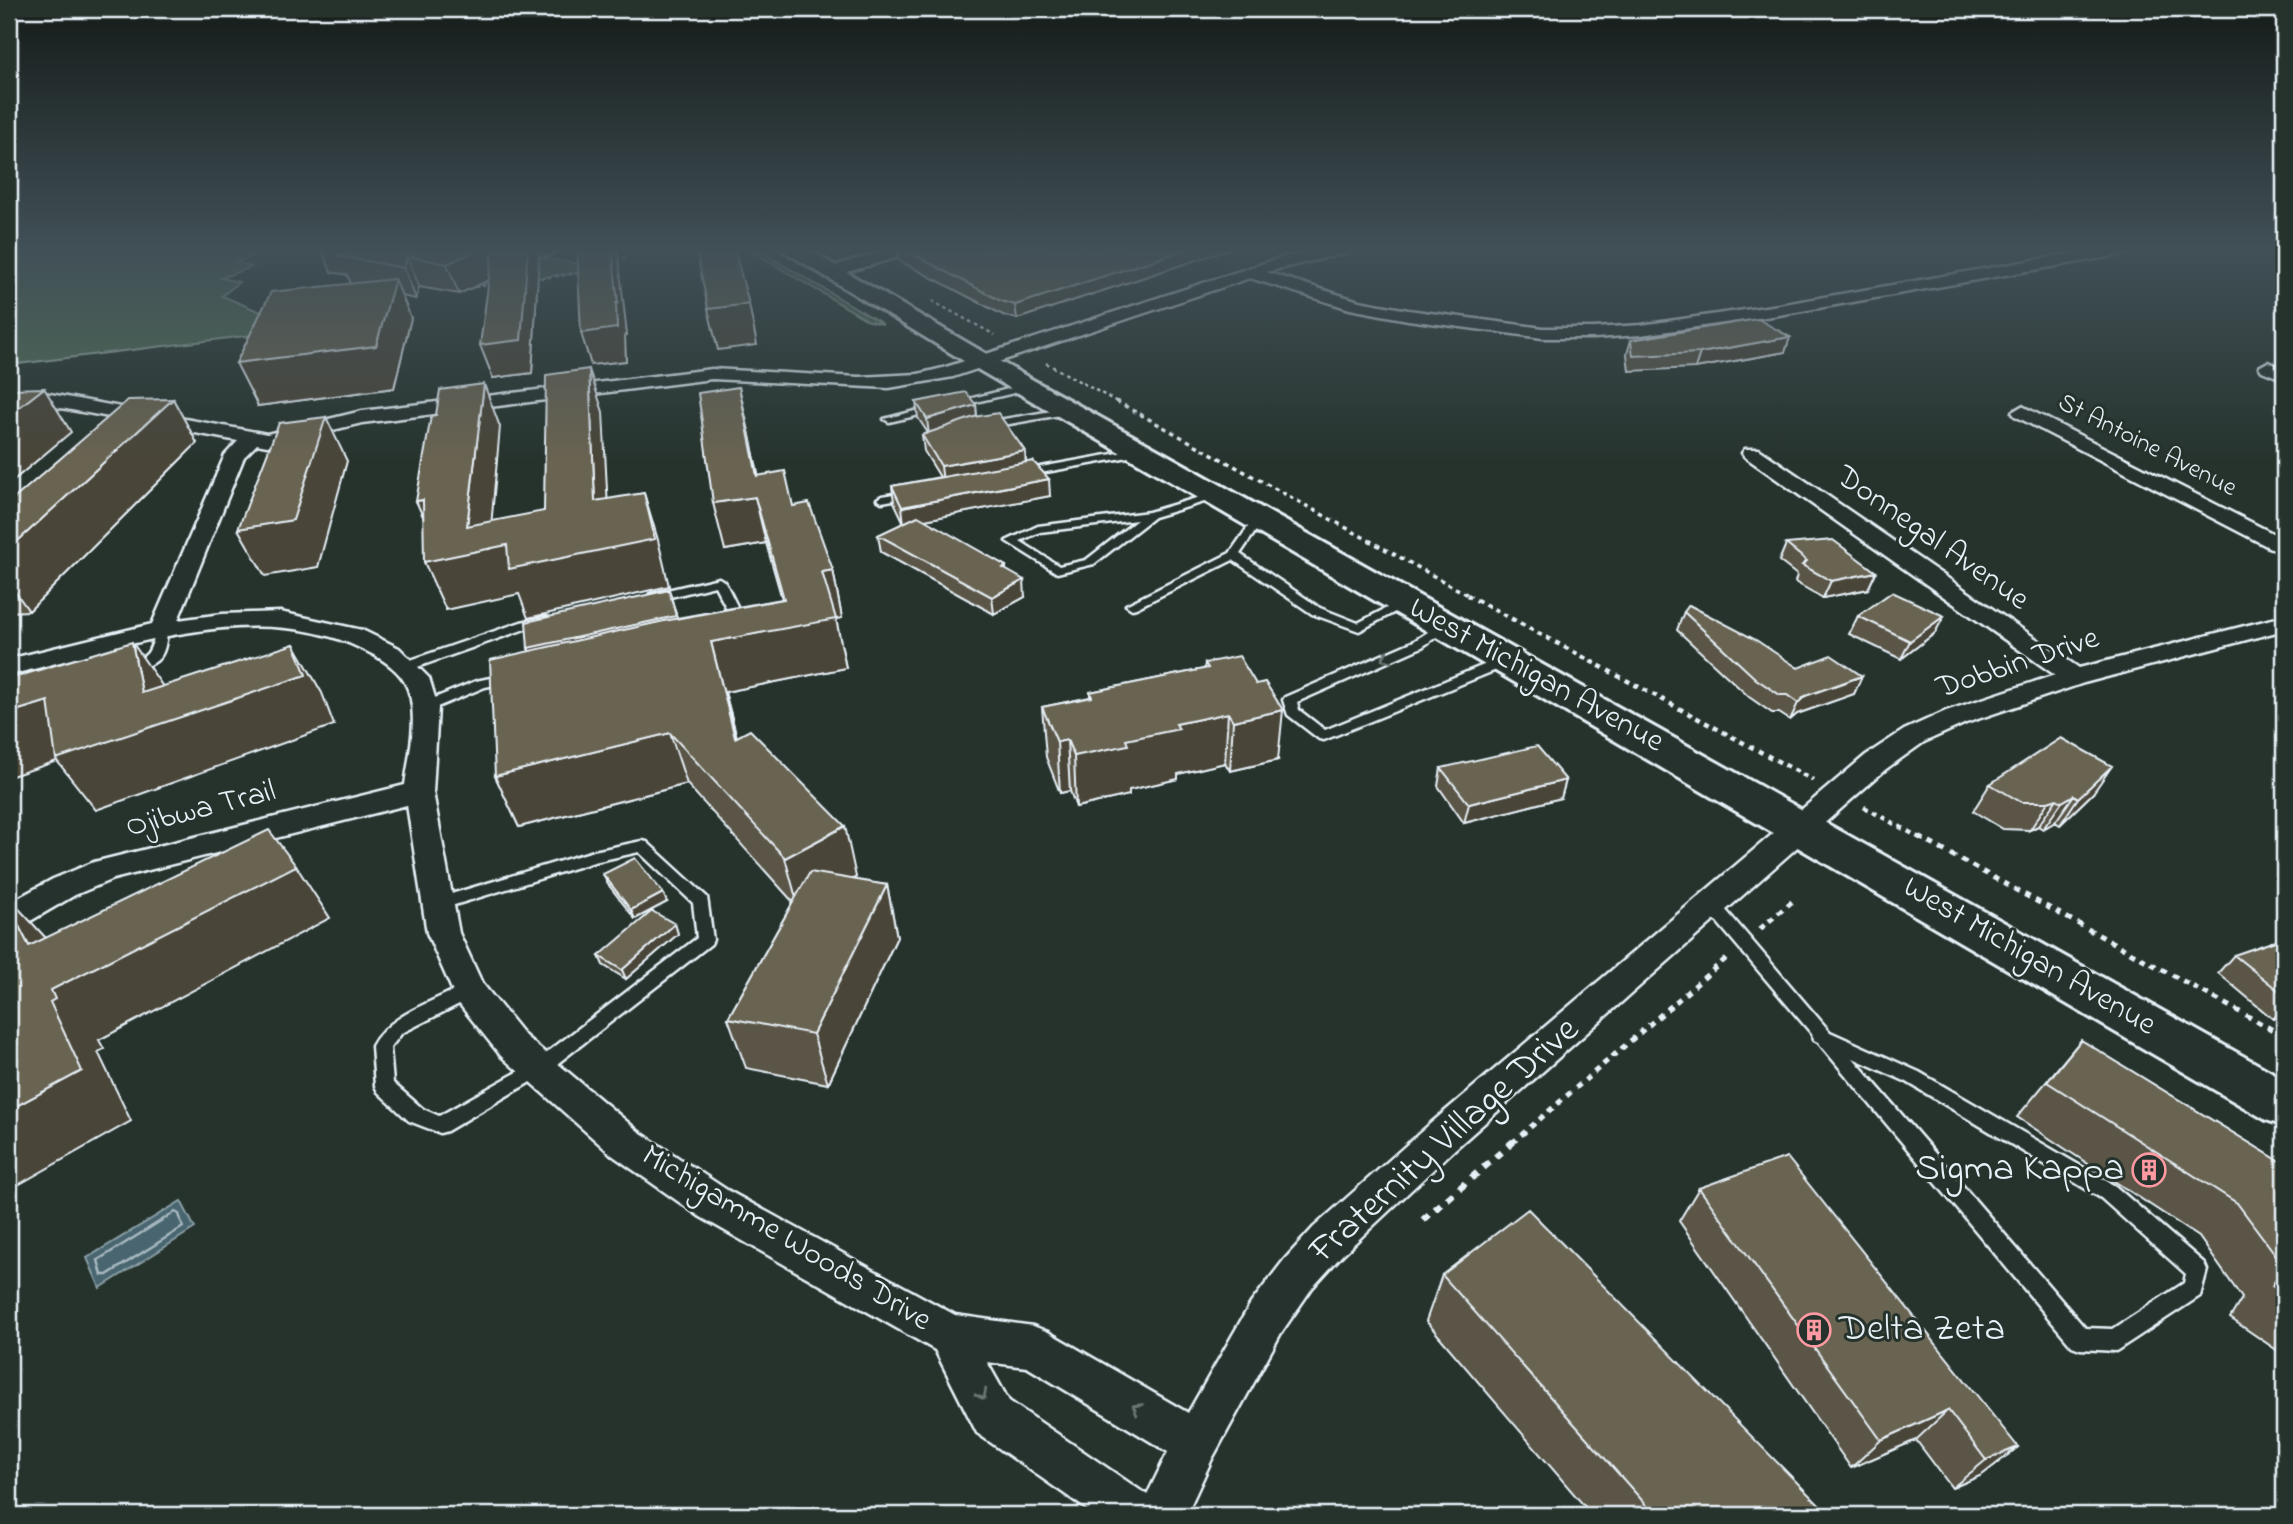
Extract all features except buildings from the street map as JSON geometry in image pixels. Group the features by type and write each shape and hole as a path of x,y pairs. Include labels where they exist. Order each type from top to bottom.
{"street":[{"name":"West Michigan Avenue","path":"909,319 2284,1104"},
{"path":"34,397 267,440 299,430 362,417 702,375 742,373 845,383 899,383 936,376 1109,319"},
{"path":"1439,319 1542,333 1594,333 1641,330 1716,319"},
{"name":"St Antoine Avenue","path":"2022,412 2284,548"},
{"path":"162,630 235,455 253,437"},
{"name":"Donnegal Avenue","path":"1752,453 2075,677"},
{"name":"Michigamme Woods Drive","path":"9,667 83,647 162,630 222,621 279,619 353,635 390,653 416,678 425,707 419,792 443,933 469,992 513,1046 625,1143 713,1203 950,1335 1033,1347 1196,1443"},
{"name":"Dobbin Drive","path":"1801,826 1876,762 1914,736 1956,718 2075,677 2284,624"},
{"name":"Ojibwa Trail","path":"9,918 64,887 105,870 419,792"},
{"name":"Fraternity Village Drive","path":"1162,1515 1196,1443 1266,1318 1298,1274 1328,1241 1444,1136 1713,906 1801,826"},
{"name":"Michigamme Woods Drive","path":"950,1335 993,1417 1135,1515"}],"lane":[{"path":"889,419 1028,387"},
{"path":"969,428 1069,411"},
{"path":"1018,475 1141,452"},
{"path":"882,499 923,492"},
{"path":"1150,515 1090,562 1057,570 1012,541 1038,529 1150,515 1217,495"},
{"path":"1132,605 1234,555 1259,519"},
{"path":"1234,555 1315,611 1359,626 1406,603"},
{"path":"644,600 719,582 735,614 718,627"},
{"path":"404,667 526,625 565,616"},
{"path":"1445,625 1418,644 1290,700 1293,712 1324,736 1508,660"},
{"path":"119,671 151,659 159,648 162,630"},
{"path":"425,707 481,684 522,675"},
{"path":"438,904 594,857 642,846 701,901 705,940 538,1069 440,1125 416,1115 384,1086 381,1046 396,1028 469,992"},
{"path":"1713,906 1820,1035 2080,1338 2116,1340 2193,1289 2197,1270 2108,1192 1913,1077 1820,1035"}],"path":[{"path":"966,319 1568,650 1840,794 2284,1036"},
{"path":"1423,1220 1796,898"}],"green space":[{"path":"9,319 273,319 271,333 9,365"}],"water":[{"path":"181,1201 195,1228 100,1288 87,1258"}],"place":[{"name":"Sigma Kappa","path":"2149,1170"},
{"name":"Delta Zeta","path":"1814,1330"}]}
